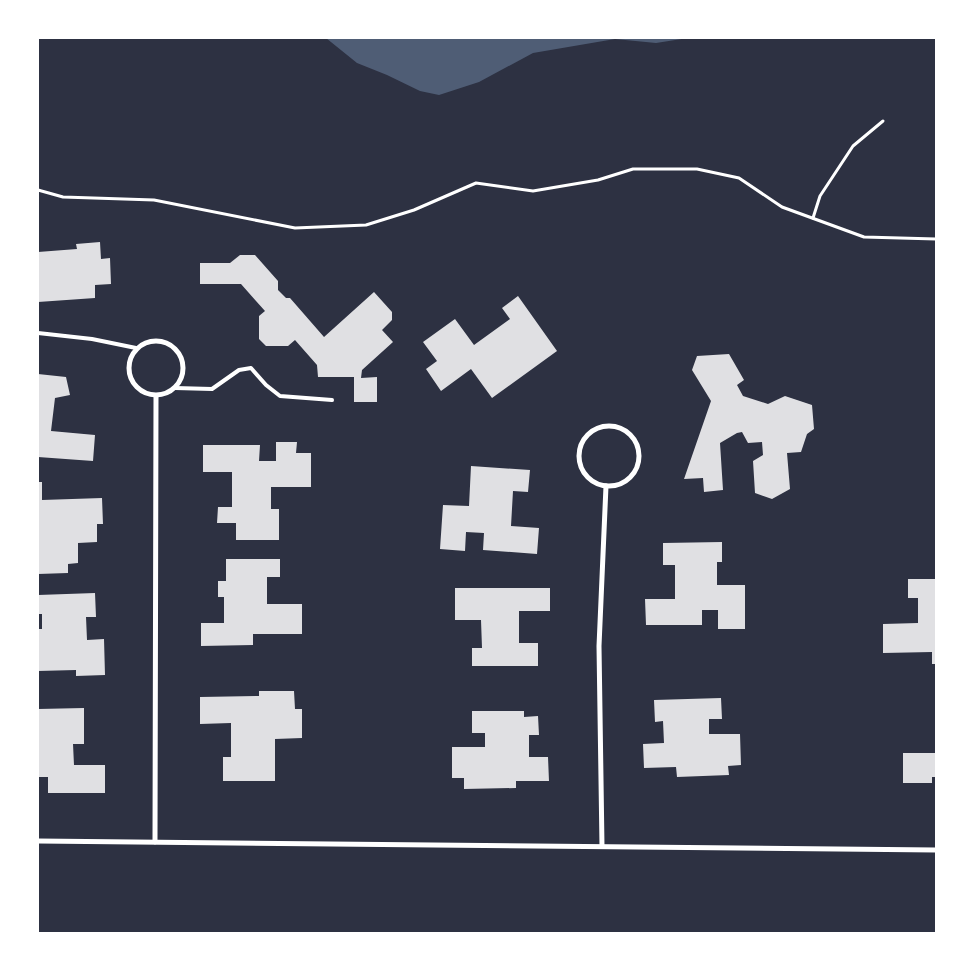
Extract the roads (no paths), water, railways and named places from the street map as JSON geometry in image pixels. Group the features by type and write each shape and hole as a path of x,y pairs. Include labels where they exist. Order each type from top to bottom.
{"street":[{"path":"156,340 167,342 176,348 181,357 183,368 181,379 175,388 166,394 156,396 145,393 136,387 130,378 128,368 130,357 136,348 145,342 156,340"},
{"path":"155,842 156,396"},
{"path":"612,425 623,428 633,436 638,446 640,459 636,470 629,480 618,485 606,486 595,483 586,476 580,465 579,453 582,442 590,432 600,426 612,425"},
{"path":"602,846 599,646 606,486"},
{"path":"38,841 936,850"}],"lane":[{"path":"38,332 92,339 136,348"},
{"path":"175,388 212,389 239,370 251,368 266,385 280,396 332,400"}],"water":[{"path":"326,38 688,38 656,43 615,39 533,53 479,82 439,95 420,91 357,63"}]}
